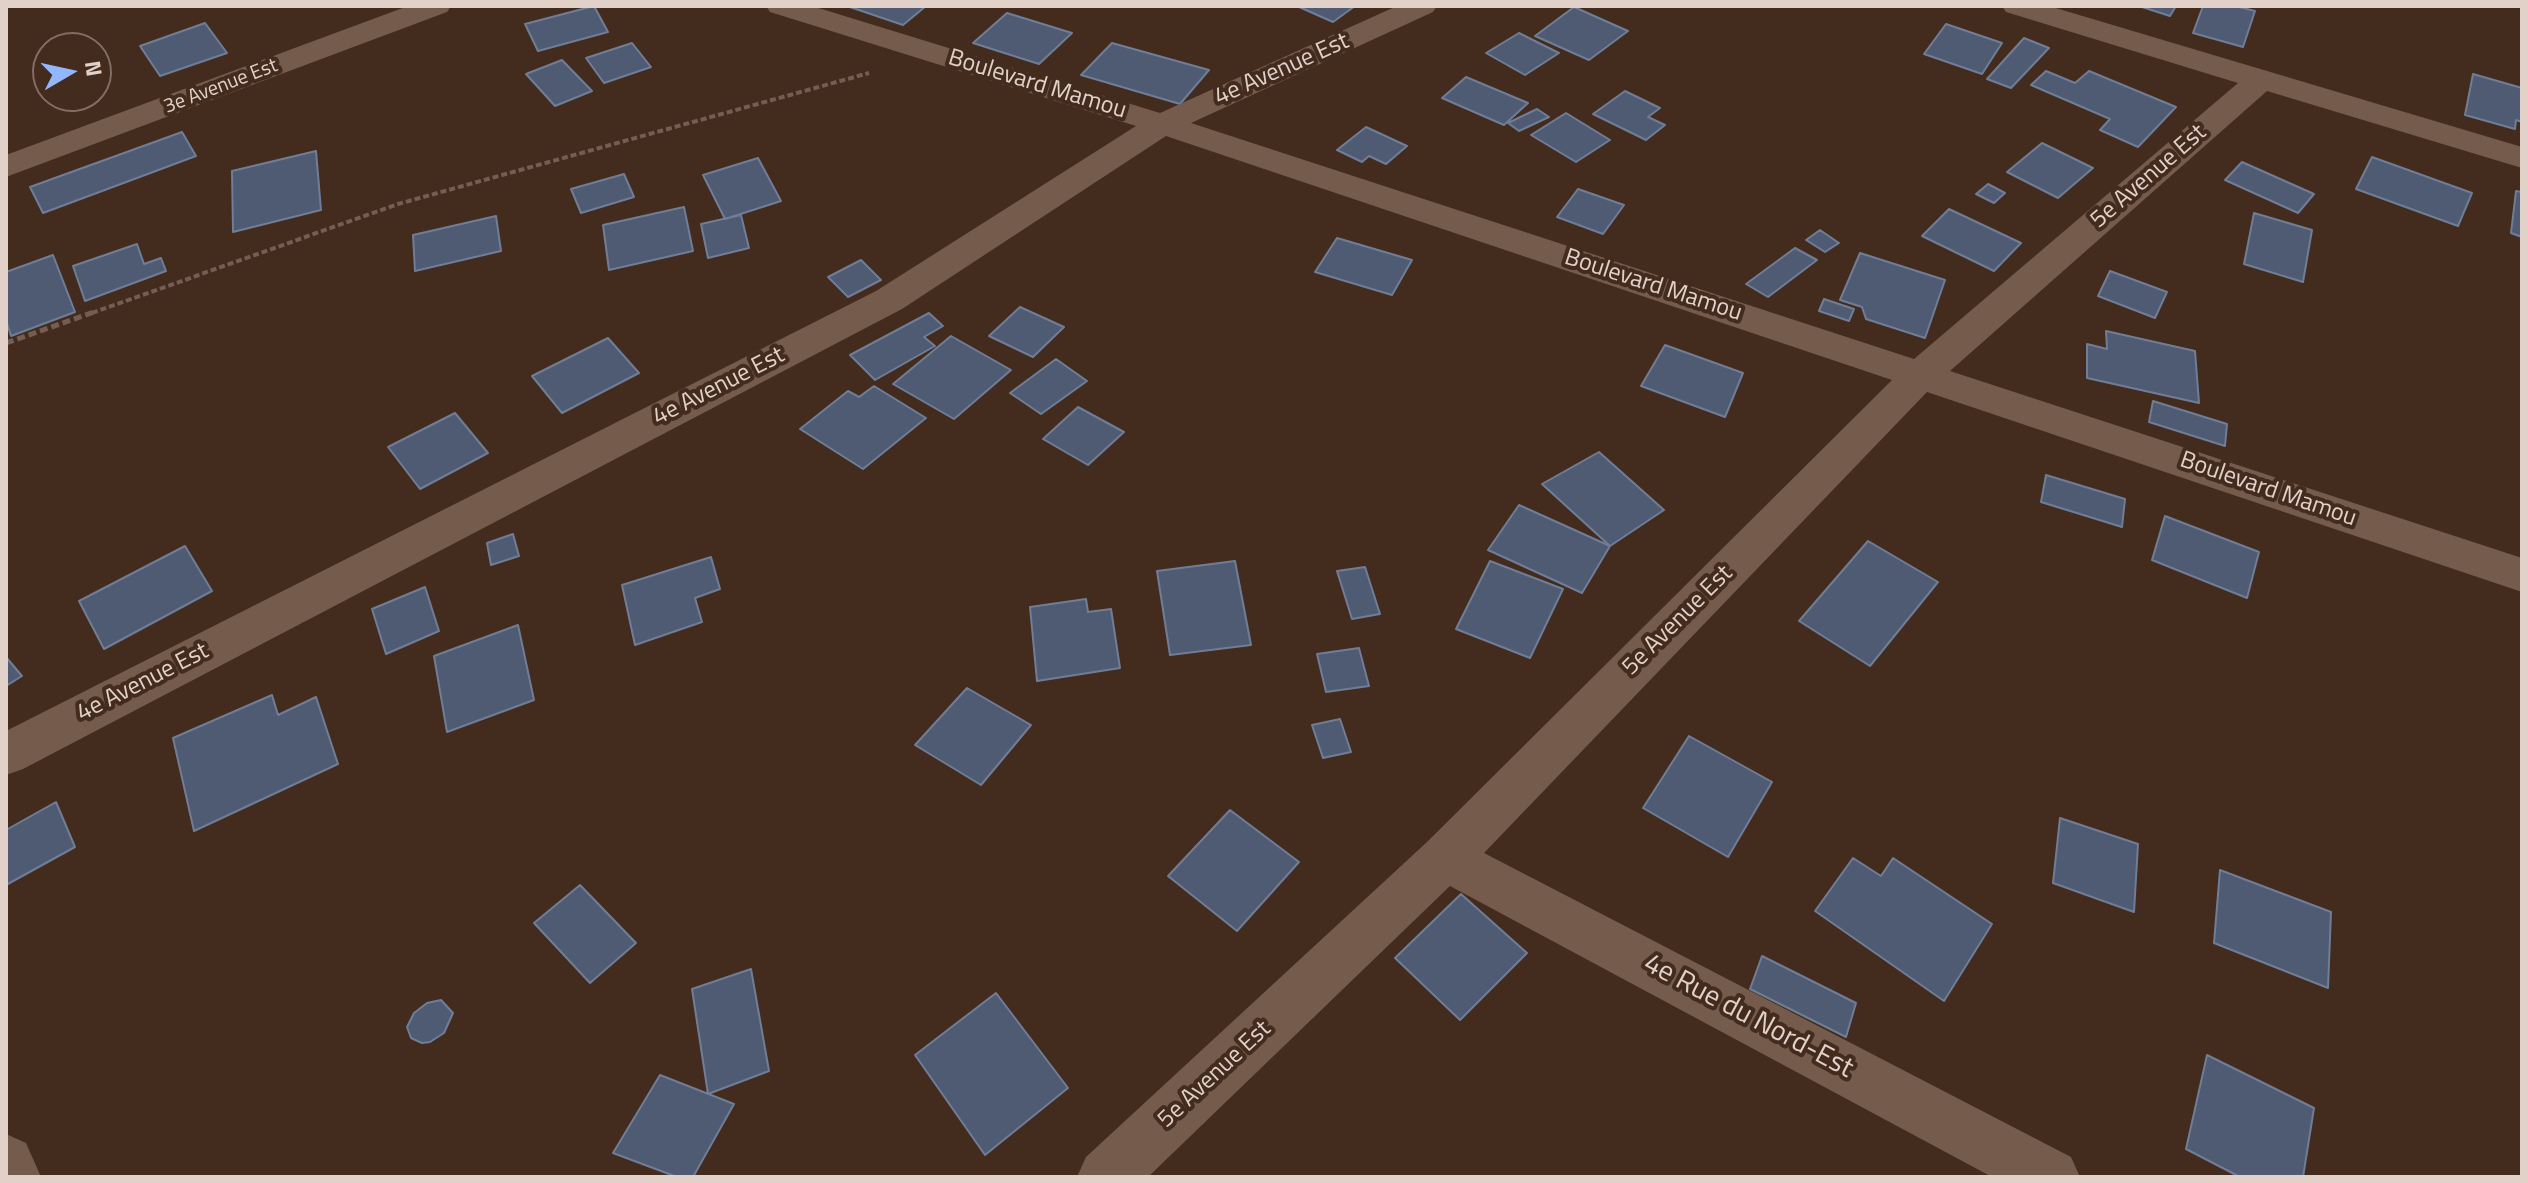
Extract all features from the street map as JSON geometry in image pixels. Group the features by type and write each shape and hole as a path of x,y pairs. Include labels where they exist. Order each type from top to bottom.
{"street":[{"name":"3e Avenue Est","path":"6,167 436,6"},
{"name":"Boulevard Mamou","path":"781,6 1162,124 2522,575"},
{"name":"4e Avenue Est","path":"6,754 889,300 1162,124 1422,6"},
{"path":"2017,6 2522,158"},
{"name":"5e Avenue Est","path":"1106,1177 1445,858 1922,374 2262,79"},
{"name":"4e Rue du Nord-Est","path":"1445,858 2051,1177"},
{"path":"6,1163 12,1177"}],"path":[{"path":"6,343 398,204 936,54"}],"building":[{"path":"594,6 608,32 538,51 525,24"},
{"path":"847,6 926,6 903,25"},
{"path":"1297,6 1355,6 1333,22"},
{"path":"2139,6 2176,6 2170,16"},
{"path":"2203,6 2235,6 2255,11 2243,47 2193,33"},
{"path":"1574,7 1628,31 1589,60 1535,36"},
{"path":"1007,13 1072,33 1039,64 973,43"},
{"path":"205,23 227,53 160,76 140,46"},
{"path":"1946,24 2002,43 1982,74 1924,54"},
{"path":"1519,33 1559,53 1525,75 1486,53"},
{"path":"2024,38 2049,48 2011,88 1987,79"},
{"path":"632,43 651,67 604,83 586,58"},
{"path":"1112,43 1209,70 1180,104 1081,75"},
{"path":"562,60 592,91 555,106 526,74"},
{"path":"2046,71 2075,83 2089,71 2176,107 2138,147 2100,130 2110,119 2031,85"},
{"path":"2473,74 2522,88 2522,122 2516,120 2515,129 2465,115"},
{"path":"1466,77 1528,103 1504,125 1442,98"},
{"path":"1625,91 1660,108 1648,117 1665,125 1646,140 1593,114"},
{"path":"1537,109 1549,117 1519,131 1508,123"},
{"path":"1566,113 1610,140 1576,162 1531,135"},
{"path":"1366,127 1407,146 1386,164 1369,156 1362,162 1337,150"},
{"path":"182,132 196,156 43,213 30,187"},
{"path":"2042,143 2093,168 2058,198 2007,172"},
{"path":"316,151 321,210 233,232 232,171"},
{"path":"2372,157 2472,193 2458,226 2356,189"},
{"path":"758,158 781,201 725,219 703,175"},
{"path":"2242,162 2314,194 2298,213 2225,180"},
{"path":"624,174 634,197 581,213 571,189"},
{"path":"1988,184 2005,193 1994,203 1976,194"},
{"path":"1578,189 1624,205 1603,234 1557,217"},
{"path":"2516,191 2522,192 2522,237 2511,233"},
{"path":"684,207 693,251 609,270 603,225"},
{"path":"1949,209 2021,243 1994,271 1922,236"},
{"path":"2254,213 2312,230 2303,282 2244,264"},
{"path":"741,215 749,248 708,258 701,224"},
{"path":"496,216 501,251 415,271 413,235"},
{"path":"1820,230 1839,243 1825,252 1806,240"},
{"path":"1337,238 1412,260 1392,295 1315,272"},
{"path":"137,244 144,264 161,258 166,271 85,301 73,266"},
{"path":"1795,248 1817,260 1768,297 1746,284"},
{"path":"1860,253 1945,280 1925,338 1866,319 1862,307 1840,300"},
{"path":"53,255 75,312 11,336 6,320 6,272"},
{"path":"861,260 881,280 848,297 828,277"},
{"path":"2110,271 2167,292 2155,318 2098,296"},
{"path":"1824,299 1854,309 1849,321 1819,311"},
{"path":"1020,307 1064,327 1033,357 989,336"},
{"path":"929,313 943,326 924,337 935,346 875,380 850,355"},
{"path":"2106,331 2195,351 2199,403 2087,378 2087,344 2107,349"},
{"path":"951,336 1011,370 954,419 893,384"},
{"path":"608,338 639,373 562,413 532,376"},
{"path":"1665,345 1743,373 1725,417 1641,386"},
{"path":"1056,359 1087,381 1041,414 1010,393"},
{"path":"874,386 926,418 863,469 800,429 848,391 859,397"},
{"path":"2153,401 2227,424 2225,446 2149,422"},
{"path":"1078,407 1124,432 1088,465 1043,439"},
{"path":"455,413 488,453 420,489 388,447"},
{"path":"1599,452 1664,510 1610,546 1542,484"},
{"path":"2046,475 2125,499 2122,527 2041,502"},
{"path":"1519,505 1610,546 1582,593 1488,550"},
{"path":"2165,516 2259,552 2247,598 2152,560"},
{"path":"513,534 519,556 491,565 487,543"},
{"path":"1868,541 1938,582 1870,666 1799,621"},
{"path":"185,546 212,591 104,649 79,601"},
{"path":"711,557 720,589 695,598 702,622 635,645 622,585"},
{"path":"1235,561 1251,645 1170,655 1157,571"},
{"path":"1490,561 1563,589 1530,658 1456,629"},
{"path":"1365,567 1380,614 1352,619 1337,571"},
{"path":"425,587 439,631 386,654 372,609"},
{"path":"1086,599 1088,612 1111,609 1120,668 1037,681 1030,607"},
{"path":"518,625 534,700 447,732 434,656"},
{"path":"1359,648 1369,686 1326,692 1317,654"},
{"path":"6,657 22,676 6,686"},
{"path":"967,688 1031,725 981,785 915,745"},
{"path":"272,695 278,715 316,697 338,764 194,831 173,738"},
{"path":"1340,719 1351,752 1323,758 1312,725"},
{"path":"1689,736 1772,782 1728,857 1643,808"},
{"path":"56,802 75,847 6,885 6,830"},
{"path":"1230,810 1299,862 1237,931 1168,876"},
{"path":"2060,818 2138,844 2134,912 2053,883"},
{"path":"1853,858 1881,876 1893,858 1992,924 1944,1001 1815,911"},
{"path":"2220,870 2331,912 2328,988 2214,943"},
{"path":"580,885 636,943 590,983 534,923"},
{"path":"1461,894 1527,953 1460,1020 1395,958"},
{"path":"1762,956 1856,1003 1846,1037 1750,989"},
{"path":"751,969 769,1071 708,1094 692,989"},
{"path":"996,993 1068,1088 985,1155 915,1055"},
{"path":"441,1000 453,1013 444,1033 430,1042 422,1043 411,1038 407,1027 414,1013 427,1003"},
{"path":"2207,1055 2314,1108 2303,1177 2240,1177 2186,1149"},
{"path":"660,1075 734,1104 693,1177 677,1177 613,1153"}]}
